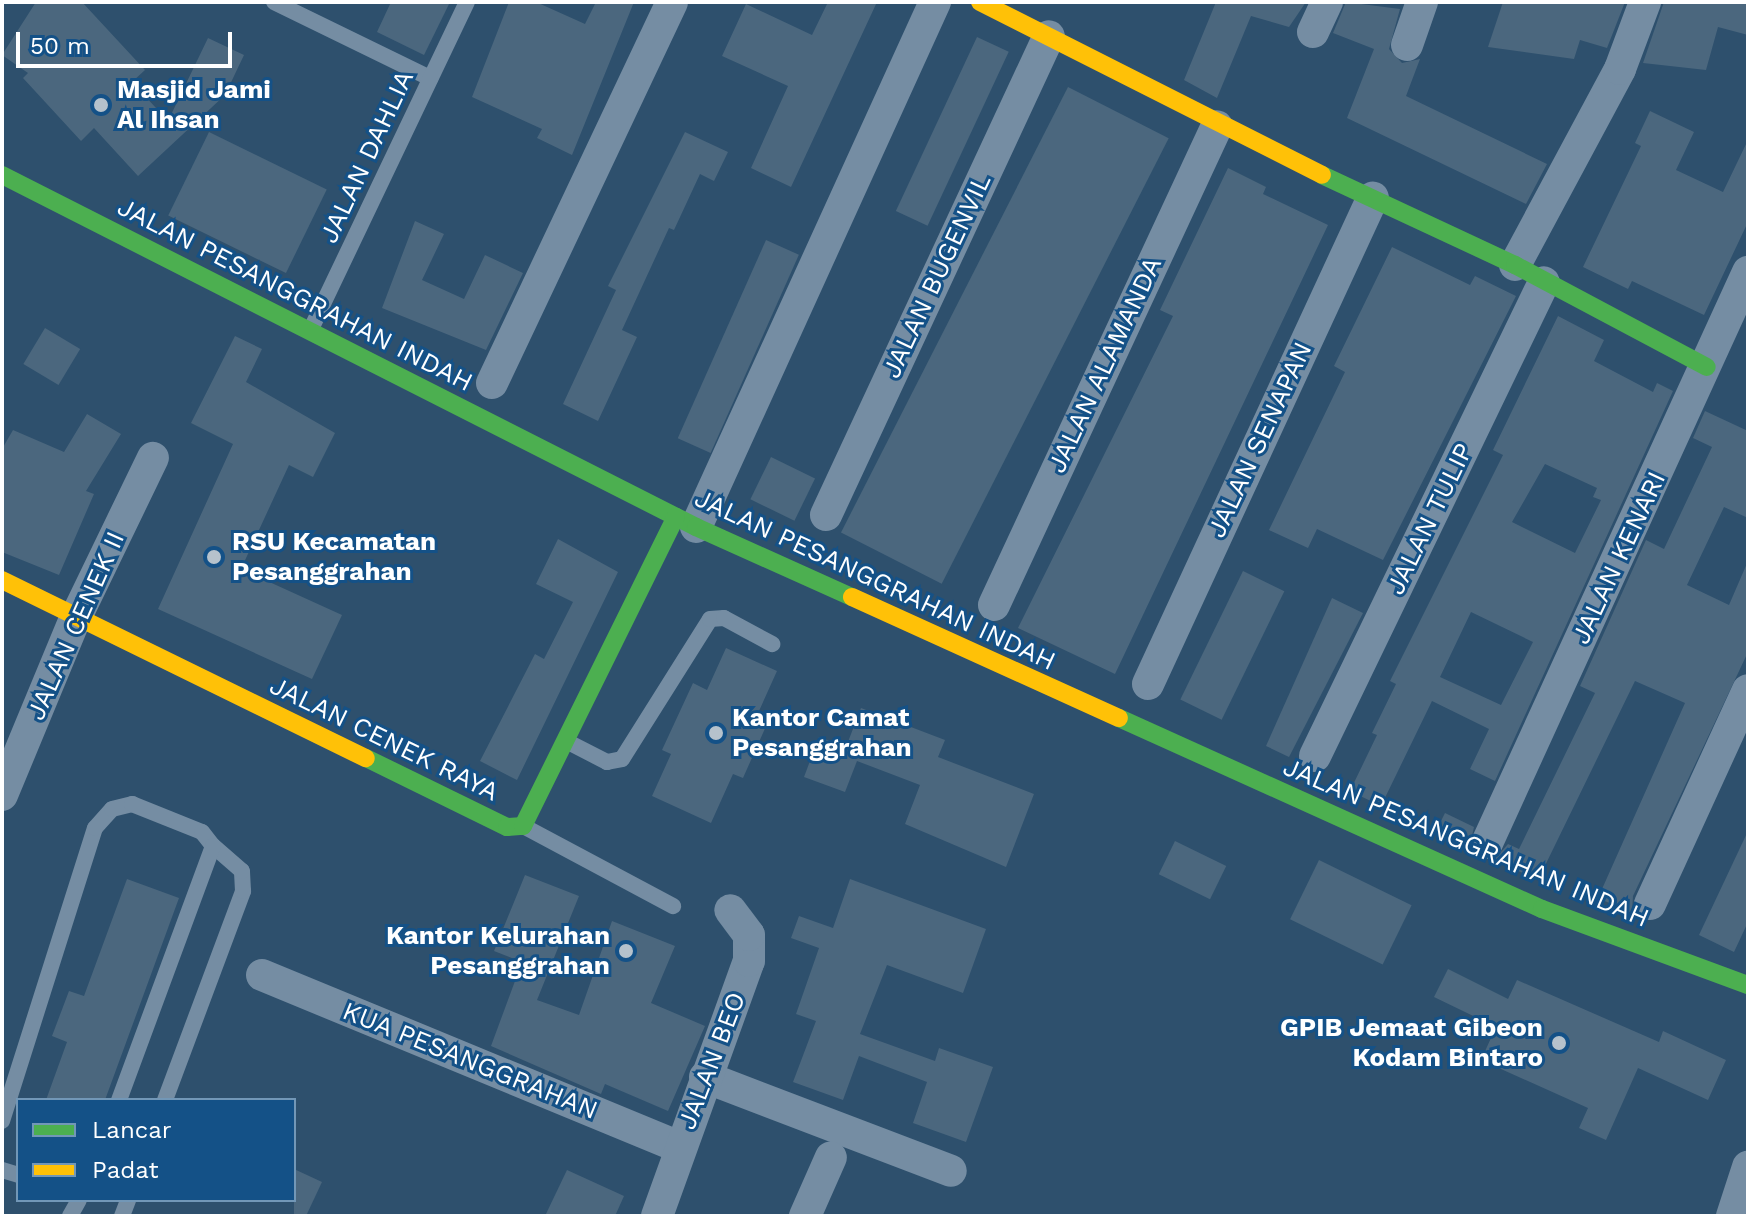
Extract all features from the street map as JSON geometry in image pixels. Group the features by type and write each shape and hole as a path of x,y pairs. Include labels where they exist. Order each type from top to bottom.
{"street":[{"path":"492,383 672,2"},
{"path":"686,522 935,2"},
{"path":"980,2 1217,126 1515,265 1707,367"},
{"path":"1313,32 1327,2"},
{"path":"1407,45 1422,2"},
{"path":"1515,265 1620,69 1645,2"},
{"name":"JALAN BUGENVIL","path":"826,515 1049,36"},
{"name":"JALAN ALAMANDA","path":"994,605 1217,126"},
{"name":"JALAN PESANGGRAHAN INDAH","path":"2,175 686,522 1528,903 1748,985"},
{"name":"JALAN SENAPAN","path":"1148,684 1373,197"},
{"name":"JALAN KENARI","path":"1487,843 1748,272"},
{"name":"JALAN TULIP","path":"1315,756 1544,282"},
{"name":"JALAN CENEK II","path":"2,795 75,619 153,458"},
{"name":"JALAN CENEK RAYA","path":"2,580 75,619 507,827 523,826 686,522"},
{"path":"1650,904 1748,690"},
{"name":"JALAN BEO","path":"657,1216 752,947 730,910"},
{"name":"KUA PESANGGRAHAN","path":"262,975 679,1147"},
{"path":"705,1077 951,1171"},
{"path":"805,1216 831,1157"},
{"path":"1732,1216 1748,1167"}],"lane":[{"path":"274,2 430,78"},
{"name":"JALAN DAHLIA","path":"310,332 467,2"},
{"path":"566,741 607,762 622,759 710,619 724,618 772,644"},
{"path":"2,1121 95,828 112,809 132,804 202,832 242,871 243,891 166,1098"},
{"path":"523,826 673,906"},
{"path":"120,1098 213,846"}],"building":[{"name":"Masjid Jami Al Ihsan","path":"36,2 82,2 145,70 132,82 168,121 208,38 244,55 225,95 138,176 94,128 81,141 23,78 28,73 2,55"},
{"path":"391,2 450,2 424,55 377,32"},
{"path":"509,2 536,2 585,24 596,2 634,2 572,155 537,138 542,129 472,97"},
{"path":"828,2 877,2 791,187 751,168 788,86 722,56 746,4 812,35"},
{"path":"1216,2 1306,2 1289,27 1251,16 1217,98 1184,80"},
{"path":"1346,2 1400,9 1389,49 1402,63 1420,59 1406,96 1547,164 1526,204 1347,118 1374,49 1333,33"},
{"path":"1503,2 1625,2 1607,48 1580,40 1574,59 1488,47"},
{"path":"1664,2 1748,2 1748,35 1718,27 1706,70 1643,63"},
{"path":"977,37 1009,52 928,226 896,211"},
{"path":"1068,87 1169,138 942,584 841,533"},
{"path":"1650,111 1694,132 1676,170 1723,192 1748,140 1748,222 1704,315 1632,281 1628,289 1583,267 1641,146 1635,143"},
{"path":"209,132 327,189 286,273 168,216"},
{"path":"685,132 728,152 714,181 700,174 674,230 669,228 622,330 637,337 598,421 563,404 616,290 608,286"},
{"path":"1228,168 1266,187 1263,194 1328,225 1115,674 1018,628 1173,316 1160,310"},
{"path":"415,221 444,234 422,280 464,299 485,255 523,273 486,350 382,308"},
{"path":"766,240 799,255 711,453 678,438"},
{"path":"1392,247 1470,285 1475,276 1516,296 1383,560 1317,529 1308,548 1269,530 1345,372 1334,366"},
{"path":"1558,316 1604,340 1594,361 1653,392 1657,383 1673,391 1495,781 1470,769 1489,729 1432,701 1381,806 1350,791 1377,735 1372,733 1396,684 1390,681 1503,455 1493,450","holes":["1545,464 1597,488 1593,497 1601,500 1575,553 1512,522","1471,612 1533,642 1501,705 1440,677"]},
{"path":"45,328 80,349 59,385 23,364"},
{"name":"RSU Kecamatan Pesanggrahan","path":"235,336 262,349 246,382 335,433 313,477 289,465 241,569 342,615 312,679 158,609 233,444 191,423"},
{"path":"1705,411 1748,431 1748,518 1724,507 1687,585 1729,605 1748,561 1748,652 1633,896 1632,913 1598,898 1685,703 1635,681 1538,880 1494,860 1508,844 1519,849 1595,693 1580,686 1646,540 1664,549 1712,447 1693,438"},
{"path":"87,414 121,434 86,491 94,494 59,575 2,552 2,449 13,430 64,452"},
{"path":"771,457 815,478 794,521 750,499"},
{"path":"558,539 618,572 517,780 480,761 535,654 544,659 573,602 536,584"},
{"path":"1243,571 1284,591 1222,720 1180,700"},
{"path":"1332,598 1363,613 1289,757 1266,746"},
{"name":"Kantor Camat Pesanggrahan","path":"726,648 777,671 759,711 771,715 743,778 733,774 711,823 652,796 671,754 662,750 693,683 707,690"},
{"path":"861,708 945,740 938,757 1034,794 1006,867 905,824 920,785 857,761 845,792 804,777 819,737 846,747"},
{"path":"1445,813 1474,827 1469,849 1435,833"},
{"path":"1748,831 1748,922 1734,952 1699,935"},
{"path":"1175,841 1226,866 1210,899 1159,874"},
{"path":"1319,860 1412,905 1383,964 1290,919"},
{"path":"525,875 579,896 537,1000 579,1015 612,921 675,946 651,1003 705,1026 668,1111 605,1084 601,1094 491,1046 522,962 494,951"},
{"path":"127,879 179,898 106,1098 47,1098 67,1042 52,1036 69,991 84,996"},
{"path":"850,879 986,929 963,993 887,965 860,1034 935,1061 939,1048 993,1067 966,1142 913,1123 927,1082 859,1056 843,1100 793,1082 816,1021 796,1014 819,948 791,938 799,916 833,928"},
{"path":"1448,969 1508,999 1517,980 1659,1042 1663,1031 1726,1060 1708,1100 1638,1068 1606,1140 1579,1128 1588,1108 1481,1060 1496,1027 1434,997"},
{"path":"296,1170 322,1182 306,1216 294,1216"},
{"path":"567,1170 624,1196 615,1216 545,1216"}],"traffic: fast":[{"path":"2,175 696,527 852,597"},
{"path":"1322,175 1515,265 1707,367"},
{"path":"366,758 507,827 523,826 676,517"},
{"path":"1119,718 1542,909 1748,985"}],"traffic: slow":[{"path":"980,2 1322,175"},
{"path":"2,580 366,758"},
{"path":"852,597 1119,718"}],"place":[{"name":"Masjid Jami Al Ihsan","path":"101,105"},
{"name":"RSU Kecamatan Pesanggrahan","path":"214,557"},
{"name":"Kantor Camat Pesanggrahan","path":"716,733"},
{"name":"Kantor Kelurahan Pesanggrahan","path":"626,951"},
{"name":"GPIB Jemaat Gibeon Kodam Bintaro","path":"1559,1043"}]}
